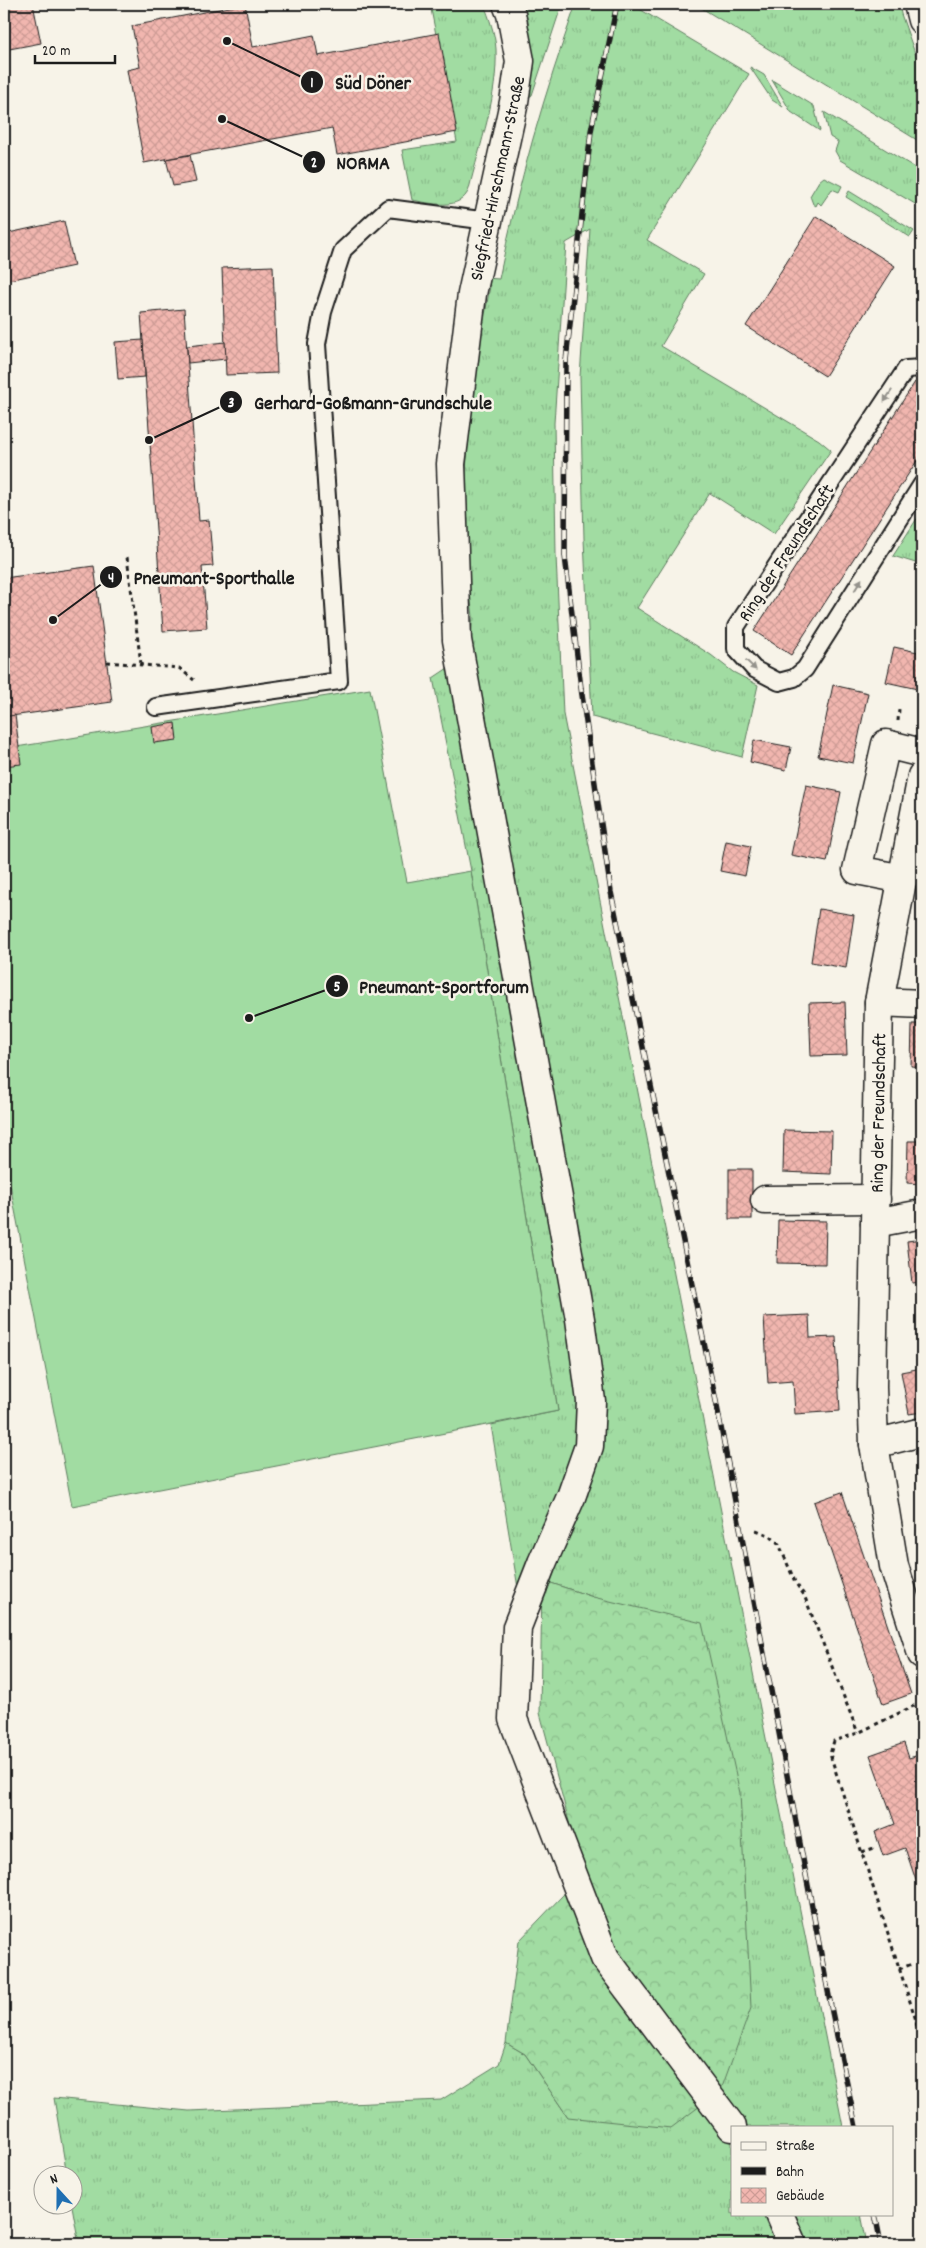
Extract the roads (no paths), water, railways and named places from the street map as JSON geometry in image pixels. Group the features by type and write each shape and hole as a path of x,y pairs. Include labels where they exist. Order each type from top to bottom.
{"street":[{"name":"Siegfried-Hirschmann-Straße","path":"507,4 511,14 520,61 514,102 472,294 451,464 457,640 580,1319 591,1401 589,1446 571,1496 517,1627 513,1719 605,1958 731,2126"},
{"path":"918,4 922,20"},
{"path":"903,879 857,870 886,744 922,753"},
{"name":"Ring der Freundschaft","path":"922,776 880,1002 872,1387 874,1444 894,1566 922,1654"},
{"path":"880,1002 922,1004"},
{"path":"765,1200 875,1211"},
{"name":"Ring der Freundschaft","path":"875,1211 922,1214"},
{"path":"874,1444 922,1432"},
{"path":"780,2216 792,2244"}],"lane":[{"path":"156,707 339,681 317,344 322,312 343,250 388,208 488,222"},
{"name":"Ring der Freundschaft","path":"922,368 906,369 736,627 736,649 754,669 779,682 794,678 805,669 922,484"}],"railway":[{"path":"617,4 591,131 566,361 565,556 581,688 611,892 716,1401 832,2012 856,2126"},
{"path":"875,2216 881,2244"}],"place":[{"name":"Süd Döner","path":"227,41"},
{"name":"NORMA","path":"222,119"},
{"name":"Gerhard-Goßmann-Grundschule","path":"149,440"},
{"name":"Pneumant-Sporthalle","path":"53,620"},
{"name":"Pneumant-Sportforum","path":"249,1018"}]}
